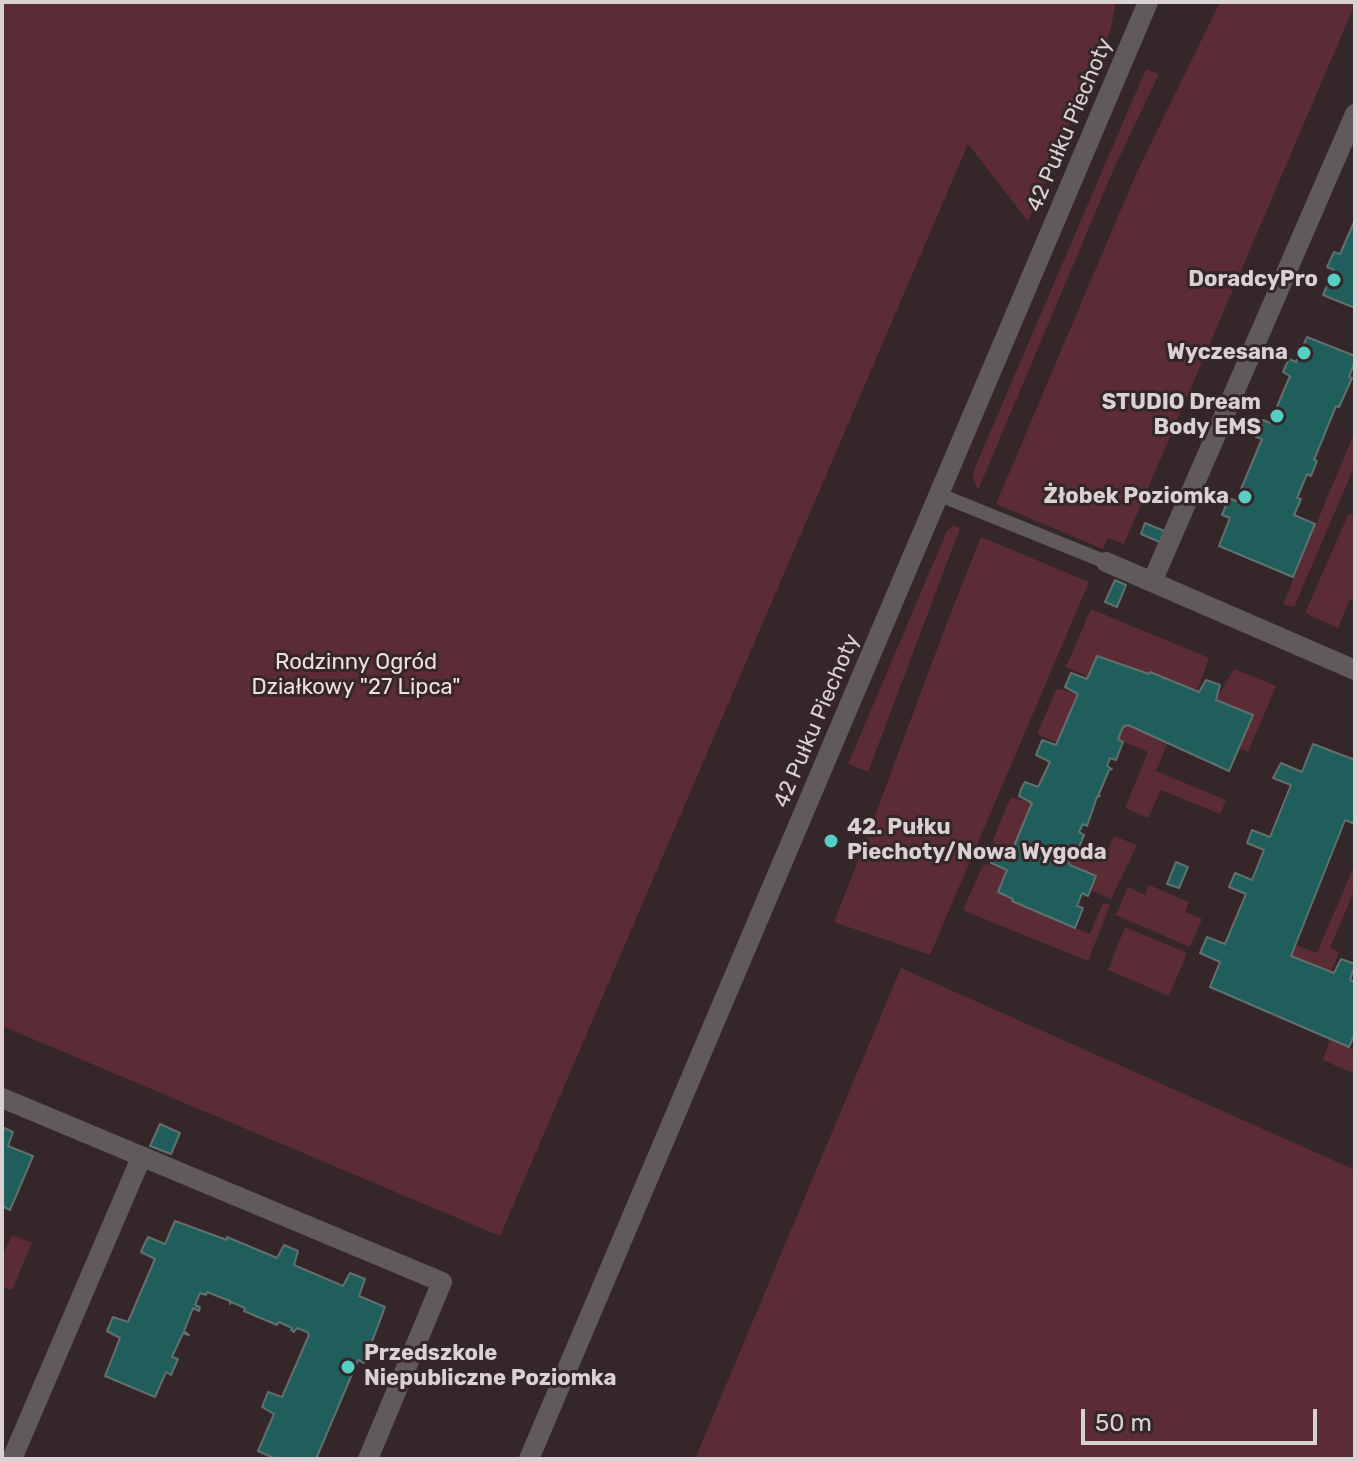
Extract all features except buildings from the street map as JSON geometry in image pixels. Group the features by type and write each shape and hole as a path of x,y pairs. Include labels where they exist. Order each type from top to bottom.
{"street":[{"name":"42 Pułku Piechoty","path":"529,1459 1148,2"},
{"path":"1152,582 1355,114"},
{"path":"1106,562 1355,670"},
{"path":"2,1098 442,1282 368,1459"},
{"path":"20,1457 141,1158"}],"lane":[{"path":"940,495 1106,562"}],"green space":[{"name":"Rodzinny Ogród Działkowy \"27 Lipca\"","path":"2,2 1116,2 1110,32 1028,221 968,144 500,1236 2,1026"},
{"path":"1220,2 1355,4 1124,544 1108,538 1103,549 996,504 1136,174"},
{"path":"1146,69 1159,74 1115,166 978,490 973,478 974,470"},
{"path":"1355,431 1355,465 1294,607 1283,604"},
{"path":"1349,513 1355,515 1355,601 1350,599 1338,628 1305,613"},
{"path":"953,525 960,528 868,772 848,764 947,531"},
{"path":"981,537 1089,582 930,955 834,922"},
{"path":"1091,609 1209,658 1199,692 1150,672 1097,656 1087,679 1066,667"},
{"path":"1234,669 1276,686 1248,752 1239,748 1253,715 1216,700"},
{"path":"1059,689 1078,694 1056,745 1038,732"},
{"path":"1128,725 1168,742 1156,771 1226,800 1220,814 1161,790 1148,818 1125,808 1148,752 1118,739 1123,727"},
{"path":"1013,798 1032,803 1011,853 993,840"},
{"path":"1114,836 1137,845 1111,899 1090,890 1067,860 1072,849 1102,862"},
{"path":"986,864 1007,870 998,892 1013,899 1013,902 1090,934 1103,903 1110,905 1088,961 965,911"},
{"path":"1355,864 1355,889 1330,948 1339,952 1331,972 1291,956 1295,945 1317,953"},
{"path":"1149,885 1189,902 1185,912 1202,919 1190,947 1116,915 1128,887 1145,895"},
{"path":"1125,927 1187,953 1169,996 1108,970"},
{"path":"901,968 1355,1170 1355,1459 695,1459"},
{"path":"1330,1039 1355,1050 1355,1074 1323,1060"},
{"path":"12,1235 32,1243 12,1290 2,1286 2,1257"}],"place":[{"name":"DoradcyPro","path":"1334,280"},
{"name":"Wyczesana","path":"1304,353"},
{"name":"STUDIO Dream Body EMS","path":"1277,416"},
{"name":"Żłobek Poziomka","path":"1245,497"},
{"name":"42. Pułku Piechoty/Nowa Wygoda","path":"831,841"},
{"name":"Przedszkole Niepubliczne Poziomka","path":"348,1367"}]}
